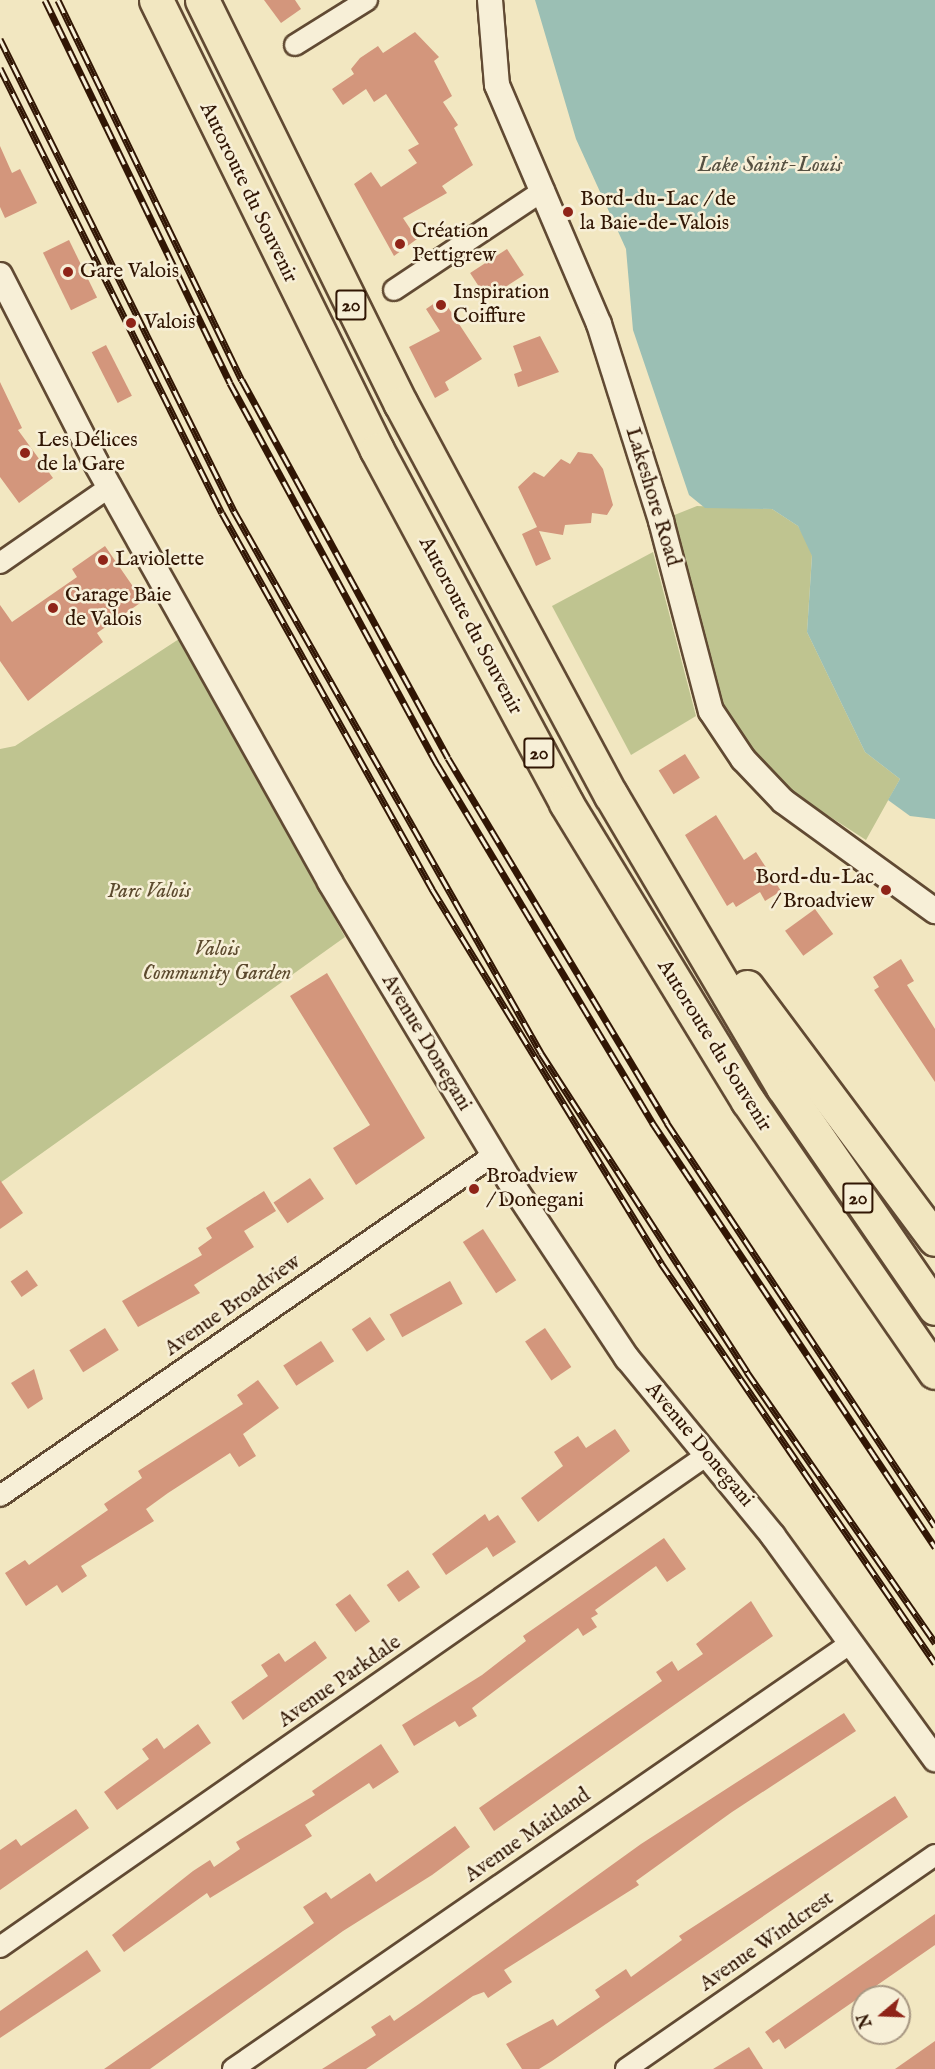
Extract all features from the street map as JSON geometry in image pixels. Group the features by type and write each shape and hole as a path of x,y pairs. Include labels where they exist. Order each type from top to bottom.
{"highway":[{"name":"Autoroute du Souvenir","path":"156,0 377,450 566,803 742,1093 935,1372"},
{"name":"Autoroute du Souvenir","path":"202,0 396,394 611,795 783,1087 935,1308"},
{"path":"611,795 832,1107 935,1239"}],"street":[{"path":"295,45 367,0"},
{"name":"Lakeshore Road","path":"490,0 497,85 544,190 611,361 711,711 743,759 783,801 935,911"},
{"path":"394,290 544,190"},
{"name":"Avenue Donegani","path":"0,275 111,486 342,904 494,1155 617,1344 707,1455 851,1643 935,1759"},
{"path":"0,563 111,486"},
{"name":"Avenue Broadview","path":"0,1496 494,1155"},
{"name":"Avenue Parkdale","path":"0,1947 707,1455"},
{"name":"Avenue Maitland","path":"233,2069 851,1643"},
{"name":"Avenue Windcrest","path":"626,2069 935,1855"}],"green space":[{"path":"697,506 772,509 798,526 805,538 812,555 807,632 865,752 900,779 866,840 790,791 747,744 720,701 672,516"},
{"path":"653,552 696,716 631,755 552,606"},
{"name":"Parc Valois","path":"179,639 345,937 0,1183 0,749 15,746"}],"water":[{"name":"Lake Saint-Louis","path":"535,0 935,0 935,819 910,816 888,800 900,779 865,752 807,632 812,556 798,526 772,509 705,508 689,495 633,330 626,249 576,139"}],"building":[{"path":"264,0 295,0 301,9 281,23"},
{"path":"415,32 439,57 434,61 452,96 443,102 458,125 454,128 473,165 442,186 447,193 403,218 417,239 394,256 354,184 371,172 381,187 417,163 408,150 419,144 386,94 374,102 366,89 343,105 332,89 354,74 351,69 360,58 378,46 383,53"},
{"path":"0,146 12,173 20,169 37,203 5,218 0,207"},
{"name":"Gare Valois","path":"69,240 97,298 71,310 43,253"},
{"path":"507,249 524,275 487,299 470,273"},
{"path":"442,298 482,359 445,382 449,390 435,398 409,347 440,331 426,309"},
{"path":"540,336 559,372 518,387 514,374 522,371 513,346"},
{"path":"106,345 132,396 118,403 92,352"},
{"path":"0,382 22,428 18,430 53,478 19,503 0,477"},
{"path":"578,452 592,454 603,469 613,505 607,515 592,513 591,523 565,525 563,535 539,531 551,559 536,566 522,534 537,527 518,487 534,472 544,477 561,459 570,464"},
{"path":"105,546 143,601 97,633 103,642 28,701 0,661 0,605 12,622 77,577 72,569"},
{"path":"685,754 700,778 674,794 659,770"},
{"path":"716,815 744,860 756,852 781,891 765,901 760,892 736,907 733,902 727,906 685,835"},
{"path":"815,909 833,934 803,956 785,931"},
{"path":"901,959 914,981 907,985 935,1029 935,1082 874,990 879,987 873,977"},
{"path":"327,973 425,1138 356,1185 333,1148 370,1125 290,996"},
{"path":"310,1178 324,1199 288,1223 274,1203"},
{"path":"0,1180 23,1213 0,1229"},
{"path":"264,1191 276,1211 244,1231 254,1247 194,1285 200,1293 138,1327 122,1301 202,1255 198,1248 212,1238 206,1228"},
{"path":"483,1229 516,1280 496,1293 463,1242"},
{"path":"27,1270 38,1286 22,1297 11,1281"},
{"path":"450,1281 463,1304 402,1337 390,1314"},
{"path":"370,1317 385,1339 367,1352 352,1329"},
{"path":"105,1328 119,1350 83,1372 69,1350"},
{"path":"545,1328 571,1367 551,1380 525,1341"},
{"path":"321,1341 334,1361 296,1386 283,1366"},
{"path":"34,1369 43,1399 28,1409 11,1383"},
{"path":"258,1380 279,1408 243,1434 256,1456 239,1467 230,1453 168,1493 146,1509 154,1521 81,1566 87,1576 62,1593 57,1585 26,1606 5,1573 25,1560 29,1565 108,1510 104,1504 142,1478 138,1471 243,1404 237,1395"},
{"path":"615,1429 630,1451 538,1522 521,1498 563,1466 554,1452 578,1436 586,1448"},
{"path":"485,1514 489,1521 498,1515 516,1542 493,1557 487,1547 446,1575 432,1554"},
{"path":"664,1538 686,1569 667,1582 656,1566 595,1610 598,1614 591,1618 597,1627 583,1636 578,1628 472,1708 477,1716 459,1727 455,1721 414,1746 402,1725 482,1675 526,1641 523,1636"},
{"path":"408,1570 420,1587 399,1602 387,1585"},
{"path":"350,1594 370,1622 355,1632 335,1605"},
{"path":"751,1601 773,1636 494,1831 479,1808 662,1681 656,1672 672,1661 678,1671 703,1654 696,1644"},
{"path":"315,1641 327,1658 243,1720 231,1702 268,1676 261,1665 279,1653 285,1662"},
{"path":"844,1713 856,1731 732,1812 636,1881 639,1885 504,1970 512,1982 488,1998 484,1992 473,1996 366,2069 322,2069 376,2035 371,2027 390,2015 394,2021 641,1844"},
{"path":"198,1724 211,1743 117,1810 104,1792 149,1759 142,1749 157,1738 164,1749"},
{"path":"381,1744 399,1772 373,1789 369,1783 305,1825 312,1836 210,1898 207,1893 124,1952 112,1935 193,1871 210,1860 214,1867 240,1849 236,1842 315,1795 312,1791"},
{"path":"895,1796 908,1817 552,2061 539,2069 522,2069 506,2044 553,2019 557,2026 600,1997 595,1990 626,1969 631,1977 682,1940 679,1936"},
{"path":"76,1809 89,1828 0,1890 0,1850 16,1839 21,1846"},
{"path":"455,1826 470,1847 432,1875 343,1931 150,2069 104,2069 314,1923 303,1907 326,1892 331,1899 370,1873 376,1882"},
{"path":"935,1914 935,1945 877,1985 851,1985 851,2003 785,2049 779,2039 773,2043 765,2032"},
{"path":"87,1950 101,1971 0,2038 0,2011"},
{"path":"935,2041 935,2069 895,2069"},
{"path":"749,2047 763,2069 713,2069"}],"railway":[{"path":"45,0 230,383 437,764 652,1122 935,1547"},
{"path":"58,0 242,380 448,758 667,1123 935,1526"},
{"path":"0,39 234,511 541,1053 747,1372 935,1643"},
{"path":"0,68 222,513 432,889 661,1263 935,1663"}],"place":[{"name":"Bord-du-Lac / de la Baie-de-Valois","path":"568,212"},
{"name":"Création Pettigrew","path":"400,244"},
{"name":"Gare Valois","path":"68,272"},
{"name":"Inspiration Coiffure","path":"441,305"},
{"name":"Valois","path":"131,323"},
{"name":"Les Délices de la Gare","path":"25,453"},
{"name":"Laviolette","path":"103,560"},
{"name":"Garage Baie de Valois","path":"53,608"},
{"name":"Bord-du-Lac / Broadview","path":"886,890"},
{"name":"Broadview / Donegani","path":"474,1189"}],"park label":[{"name":"Valois Community Garden","path":"217,962"}]}
